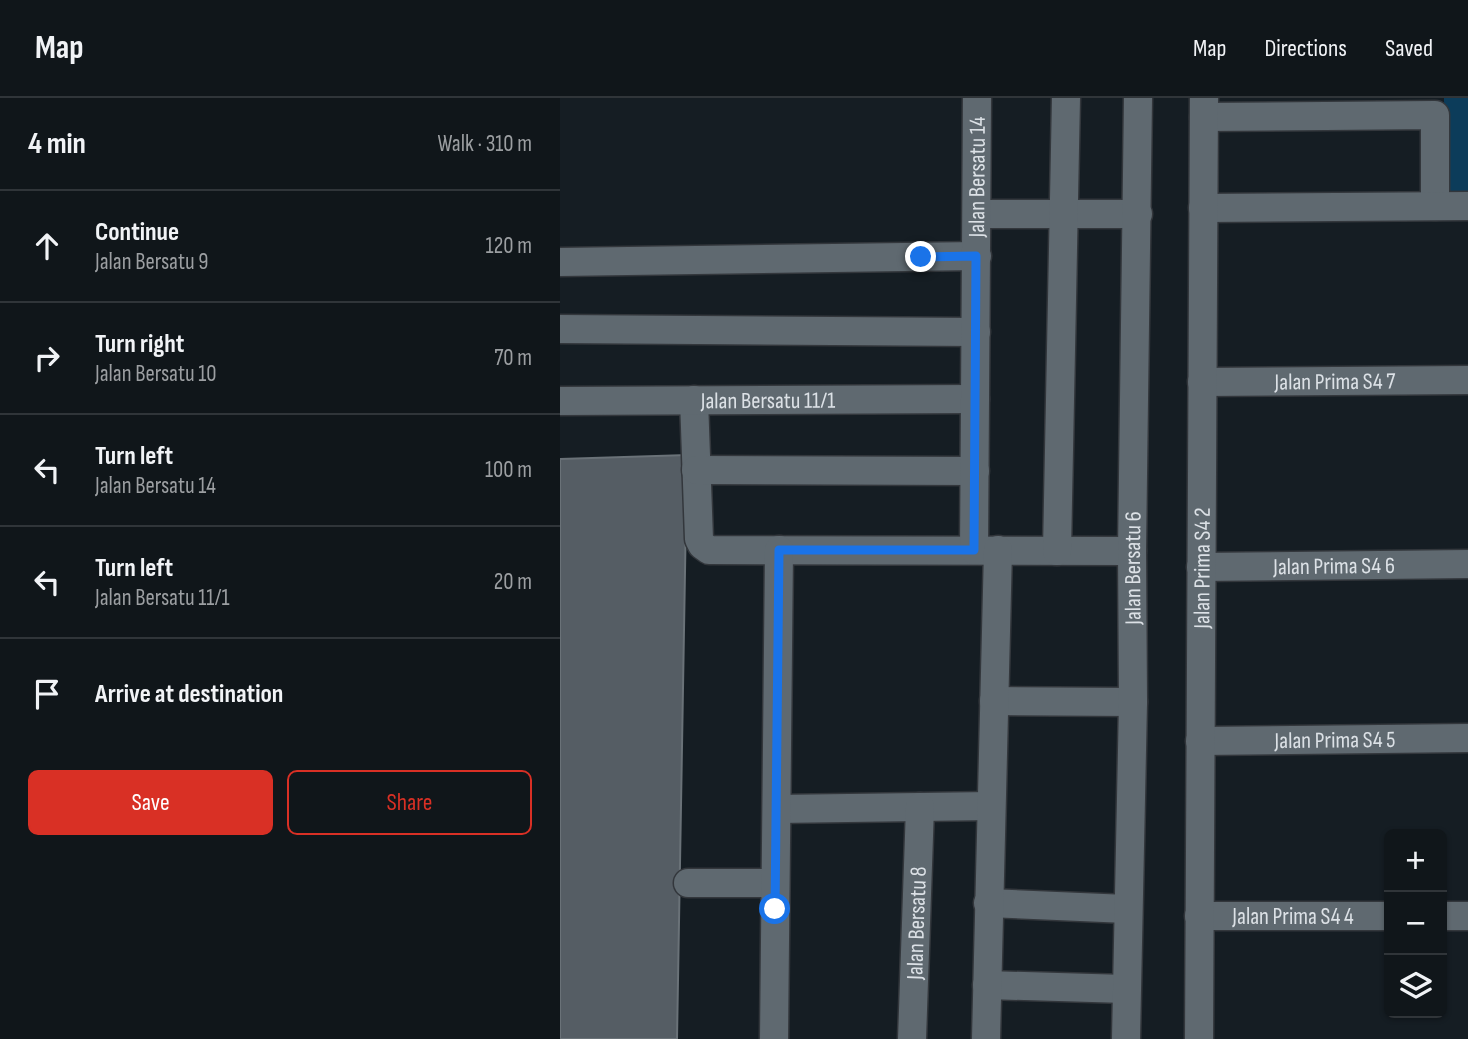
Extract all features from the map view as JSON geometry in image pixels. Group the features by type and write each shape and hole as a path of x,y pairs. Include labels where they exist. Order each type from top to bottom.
{"street":[{"name":"Jalan Bersatu 14","path":"977,98 975,471 986,550 994,701 986,1039"},
{"path":"1057,551 1066,98"},
{"name":"Jalan Bersatu 6","path":"1126,1039 1133,702 1132,551 1138,98"},
{"path":"1204,108 1435,116 1435,206"},
{"name":"Jalan Prima S4 2","path":"1199,1039 1204,108"},
{"path":"1203,208 1468,206"},
{"path":"977,214 1138,214"},
{"path":"560,262 976,256"},
{"path":"560,329 976,332"},
{"name":"Jalan Prima S4 7","path":"1202,382 1468,380"},
{"name":"Jalan Bersatu 11/1","path":"560,401 975,399"},
{"path":"694,400 699,539 709,550 1132,551"},
{"path":"696,470 975,471"},
{"path":"774,1039 779,550"},
{"name":"Jalan Prima S4 6","path":"1201,567 1468,564"},
{"path":"994,701 1133,702"},
{"name":"Jalan Prima S4 5","path":"1200,741 1468,738"},
{"path":"777,810 991,806"},
{"name":"Jalan Bersatu 8","path":"912,1039 920,807"},
{"path":"688,883 775,883"},
{"path":"988,903 1127,909"},
{"name":"Jalan Prima S4 4","path":"1199,916 1384,916"},
{"path":"1447,916 1468,916"},
{"path":"987,985 1126,989"}],"shaded area":[{"path":"1444,98 1468,98 1468,193 1445,194"}],"building":[{"path":"687,455 677,1039 560,1039 560,459"}],"route":[{"path":"775,909 779,550 974,550 976,256 921,257"}]}
